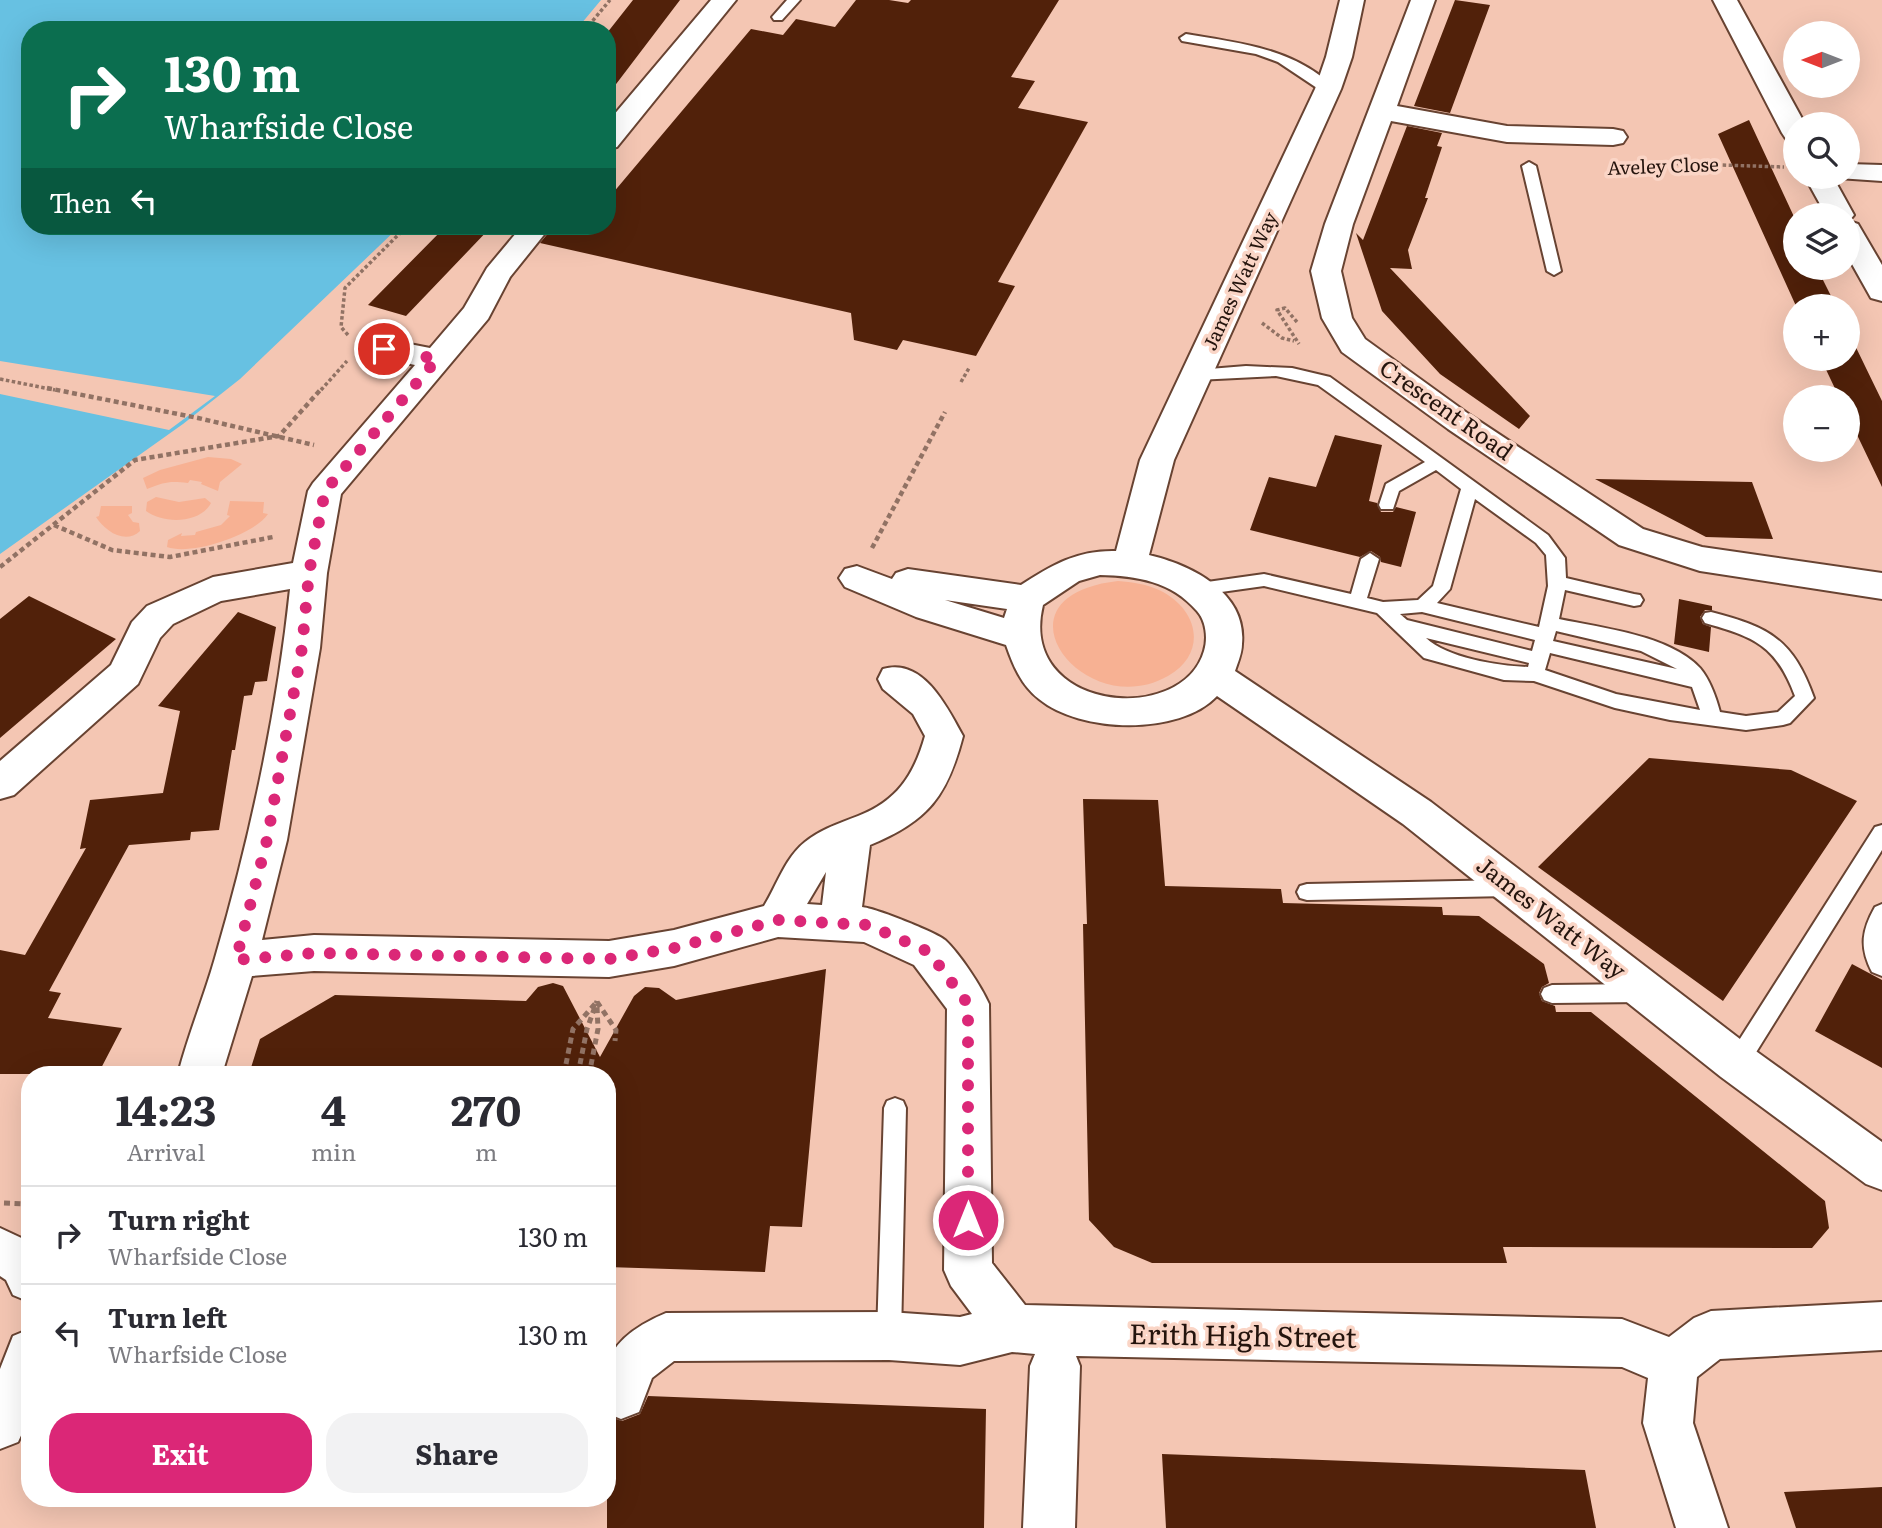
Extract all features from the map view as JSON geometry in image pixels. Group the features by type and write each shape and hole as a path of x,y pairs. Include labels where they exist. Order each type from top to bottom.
{"street":[{"path":"616,130 724,0"},
{"name":"James Watt Way","path":"1129,563 1157,460 1328,89 1352,0"},
{"name":"Crescent Road","path":"1423,0 1339,224 1326,271 1337,318 1353,345 1459,422 1631,537 1700,559 1882,586"},
{"path":"1725,0 1784,112"},
{"name":"Aveley Close","path":"1380,111 1507,134 1613,137"},
{"path":"1507,134 1525,147 1529,166"},
{"path":"1860,172 1882,173"},
{"path":"203,1066 236,960 267,840 302,648 309,573 325,491 477,312 497,274 530,235"},
{"path":"1860,252 1882,292"},
{"path":"370,345 437,359"},
{"path":"1021,636 929,608 857,578 935,584 1027,599 1068,571 1100,563 1129,563 1163,570 1200,589 1214,606 1226,633 1223,659 1215,676 1193,696 1149,712 1111,712 1076,702 1058,693 1034,672 1021,636 1027,599"},
{"path":"0,784 125,674 145,631 160,615 213,590 309,573"},
{"name":"James Watt Way","path":"1215,676 1417,813 1737,1063 1882,1169"},
{"path":"778,920 814,856 851,834 893,818 919,797 936,770 944,736 927,704 896,679"},
{"path":"840,922 851,834"},
{"path":"236,960 314,953 609,959 674,948 778,920 868,925 929,952 968,1004 968,1270 1012,1328"},
{"path":"1702,1528 1668,1423 1674,1364 1711,1335 1882,1326"},
{"name":"Erith High Street","path":"621,1394 635,1361 666,1337 889,1336 960,1341 1012,1328 1069,1332 1622,1343 1674,1364"},
{"path":"1049,1528 1055,1366"},
{"path":"0,1424 21,1378"}],"lane":[{"path":"778,18 794,0"},
{"path":"1186,38 1259,51 1283,59 1328,89"},
{"path":"1529,166 1554,271"},
{"path":"1197,375 1273,369 1299,372 1324,381 1438,462 1547,545 1557,562 1557,582 1541,647 1504,673 1430,653 1383,608"},
{"path":"1387,505 1391,488 1438,462"},
{"path":"1422,606 1441,589 1470,486"},
{"path":"1356,602 1370,559"},
{"path":"1200,589 1264,580 1383,608 1422,606 1541,647 1698,681 1707,697 1712,719"},
{"path":"1557,582 1634,600"},
{"path":"1541,647 1615,701 1670,713 1746,723 1783,718 1805,698 1795,668 1780,648 1756,632 1711,618"},
{"path":"1737,1063 1882,833"},
{"path":"1307,892 1513,888"},
{"path":"1882,913 1873,930 1879,966 1882,967"},
{"path":"1552,994 1648,993"},
{"path":"889,1336 895,1108"}],"path":[{"path":"592,21 610,0"},
{"name":"Aveley Close","path":"1621,169 1660,170 1658,163 1783,167"},
{"path":"370,345 341,327 345,288 398,235"},
{"path":"1262,323 1282,338 1298,343"},
{"path":"0,567 135,460 279,436 352,355"},
{"path":"961,382 969,368"},
{"path":"0,379 198,418 324,447"},
{"path":"869,555 945,412"},
{"path":"54,525 112,550 170,557 318,530"},
{"path":"597,1002 616,1030 615,1041"},
{"path":"566,1064 573,1029 597,1002"},
{"path":"580,1064 587,1029 597,1002"},
{"path":"591,1065 597,1030 597,1002"},
{"path":"0,1202 21,1203"}],"shaded area":[{"path":"208,457 231,459 242,464 220,482 218,491 201,484 202,482 190,480 188,483 167,483 147,489 143,478 160,470"},
{"path":"156,497 179,502 205,498 211,503 199,515 171,520 146,511 147,502"},
{"path":"230,501 264,502 263,513 268,514 250,529 222,542 191,549 167,547 168,540 182,533 181,536 195,535 196,532 221,525 230,516 227,515"},
{"path":"101,506 132,506 132,513 128,515 133,522 139,523 140,531 128,537 110,531 96,517 99,516"},
{"path":"1118,581 1159,590 1173,598 1190,619 1194,632 1189,656 1168,676 1136,686 1106,684 1080,671 1062,652 1053,630 1058,609 1079,591"}],"water":[{"path":"0,0 601,0 584,21 21,21 21,235 391,235 240,379 183,424 0,554"}],"pier":[{"path":"0,361 215,396 169,430 0,394"}],"building":[{"path":"633,0 680,0 616,84 616,22"},
{"path":"856,0 908,3 911,0 1059,0 1011,77 1035,81 1018,108 1088,122 998,282 1015,286 976,356 903,340 897,350 854,340 851,313 540,243 547,235 616,235 616,189 751,29 783,35 796,19 835,27"},
{"path":"1455,0 1490,5 1450,113 1414,106"},
{"path":"1749,120 1788,203 1783,203 1783,277 1718,134"},
{"path":"1407,126 1442,133 1437,146 1442,147 1425,198 1428,198 1408,250 1412,269 1390,268 1530,416 1519,429 1440,374 1382,311 1356,233 1363,240"},
{"path":"437,235 483,235 406,316 368,305"},
{"path":"1784,280 1823,280 1830,294 1791,294"},
{"path":"1860,356 1882,401 1882,487 1860,441 1860,385 1833,385 1827,371 1860,371"},
{"path":"1335,435 1382,445 1369,501 1377,503 1381,512 1393,512 1396,507 1416,512 1401,567 1381,562 1380,557 1371,551 1360,557 1250,530 1269,477 1316,487"},
{"path":"1595,479 1752,482 1773,539 1706,537"},
{"path":"29,596 116,639 0,738 0,619"},
{"path":"1679,599 1712,606 1712,610 1705,610 1700,617 1703,624 1711,627 1709,652 1674,644"},
{"path":"238,612 276,627 267,681 255,682 252,695 244,696 219,830 191,832 190,840 129,845 49,991 61,993 48,1018 122,1028 102,1066 21,1066 21,1074 0,1074 0,950 25,955 86,848 80,849 90,800 163,793 180,711 158,706"},
{"path":"1649,758 1791,770 1857,801 1723,1001 1538,867"},
{"path":"1083,799 1158,800 1165,886 1281,889 1283,903 1442,907 1443,915 1479,916 1544,964 1549,983 1542,987 1539,993 1542,1001 1555,1006 1556,1012 1591,1012 1825,1201 1829,1228 1812,1248 1503,1247 1507,1263 1152,1263 1114,1247 1089,1220 1083,924 1087,924"},
{"path":"1852,964 1882,980 1882,1068 1815,1031"},
{"path":"826,969 802,1227 770,1226 765,1272 616,1267 616,1066 252,1066 260,1039 335,995 526,1001 538,987 553,983 563,986 600,1057 634,996 645,987 659,988 676,1000"},
{"path":"648,1396 986,1409 984,1528 607,1528 607,1507 616,1507 616,1419 622,1421 640,1414"},
{"path":"1162,1454 1585,1470 1596,1528 1166,1528"},
{"path":"1882,1487 1882,1528 1796,1528 1784,1492"}],"route":[{"path":"384,349 437,359 325,491 303,611 302,648 267,840 236,960 314,953 609,959 674,948 778,920 868,925 929,952 968,1004 968,1220"}]}
